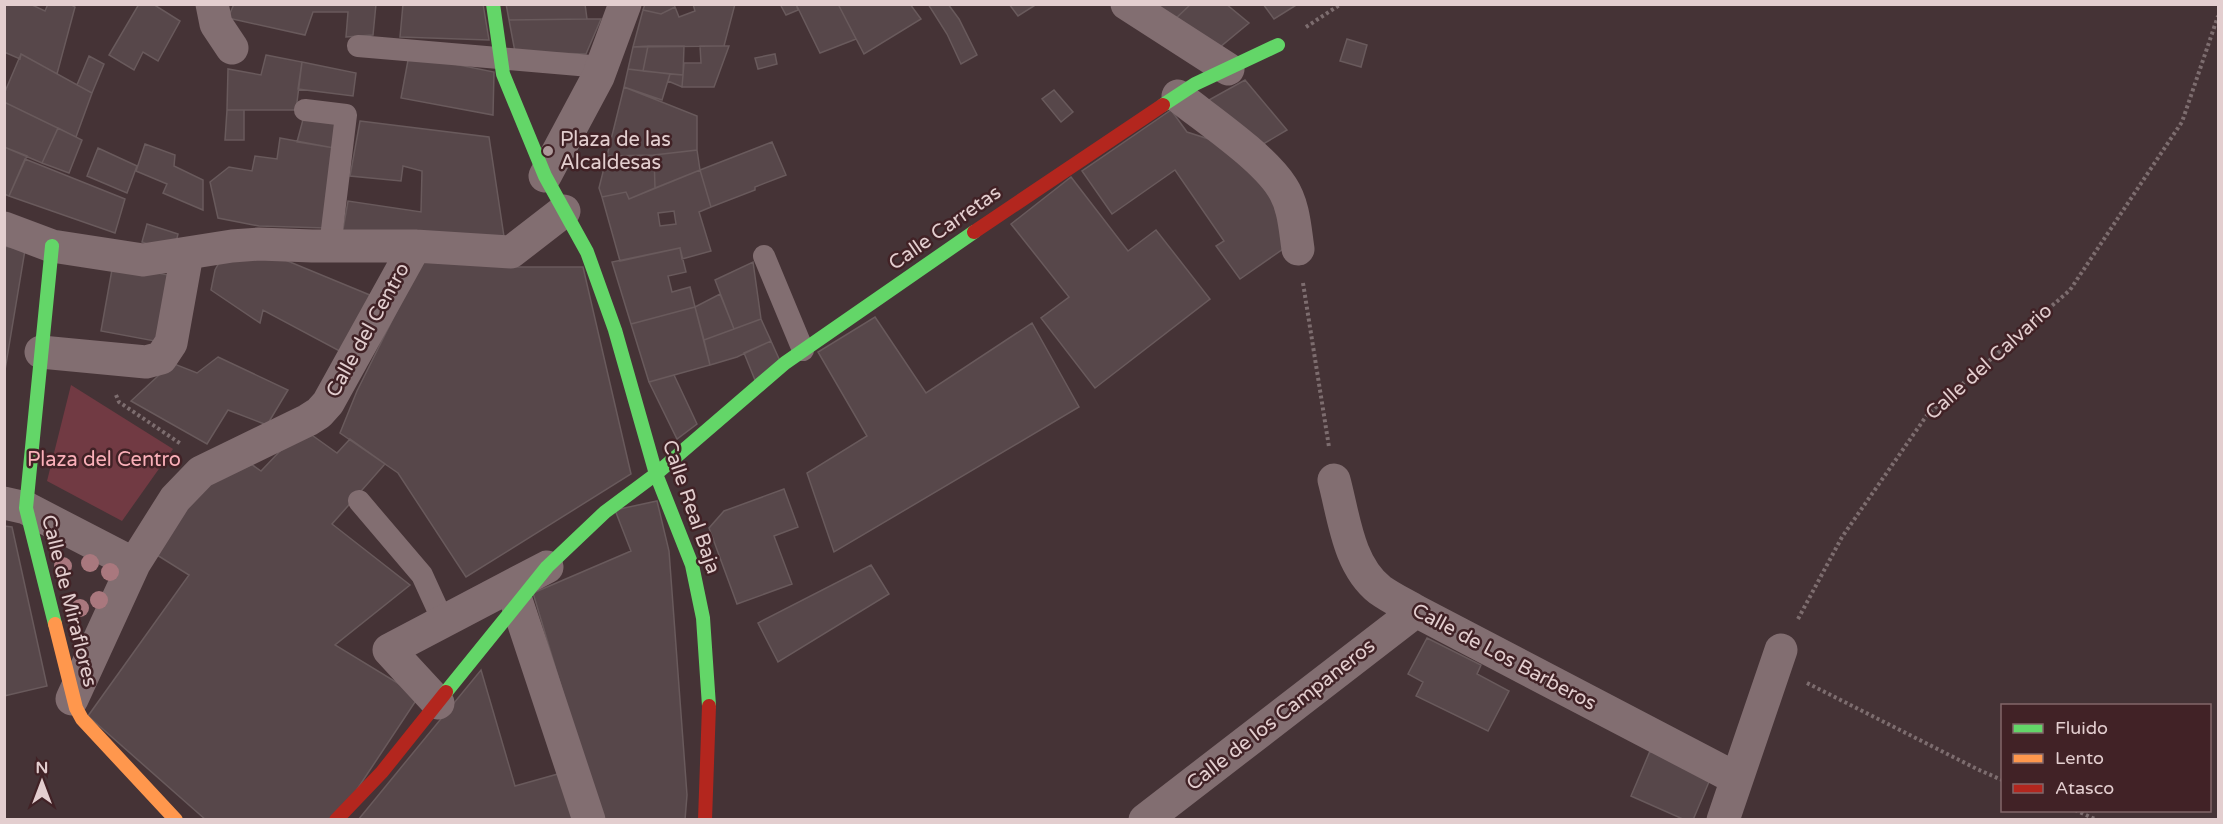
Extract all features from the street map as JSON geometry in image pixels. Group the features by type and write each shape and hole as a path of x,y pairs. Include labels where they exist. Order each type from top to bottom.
{"street":[{"path":"212,4 216,24 232,48"},
{"path":"4,228 52,246 132,259 154,259 232,246 259,244 415,246 512,252 564,211 545,176 502,66 493,4"},
{"path":"545,176 602,67 625,4"},
{"path":"1127,4 1228,69"},
{"name":"Calle Carretas","path":"336,819 382,772 547,567 606,512 656,474 784,363 1033,191 1195,84 1278,45"},
{"path":"1178,96 1256,158 1282,187 1293,211 1298,249"},
{"name":"Calle Real Baja","path":"564,211 587,252 615,330 656,474 692,565 703,618 709,716 705,819"},
{"name":"Calle de Miraflores","path":"52,246 41,352 15,506 72,699 82,719 176,819"},
{"name":"Calle del Centro","path":"72,699 134,564 175,499 201,472 319,413 328,403 415,246"},
{"path":"41,352 146,362 161,358 171,343 187,254"},
{"name":"Calle de Los Barberos","path":"1334,480 1354,556 1364,573 1379,589 1416,611 1737,779"},
{"path":"15,506 134,564"},
{"path":"438,703 389,650 547,567"},
{"path":"517,603 589,819"},
{"name":"Calle de los Campaneros","path":"1145,819 1416,611"},
{"path":"1723,819 1778,658"}],"lane":[{"path":"358,45 502,66 602,67"},
{"path":"305,110 346,115 330,246"},
{"path":"764,256 803,350"},
{"path":"359,501 422,575 443,621"}],"path":[{"name":"Calle del Calvario","path":"1778,658 1842,537 1927,415 2070,291 2182,122 2218,16"},
{"path":"1298,249 1334,480"},
{"path":"101,358 119,402 213,466"},
{"path":"1778,658 1977,769 2001,780"},
{"path":"2080,812 2097,819"}],"green space":[{"name":"Plaza del Centro","path":"71,385 173,449 122,521 47,481"}],"building":[{"path":"4,4 30,4 45,11 48,4 70,4 75,7 57,74 21,54 20,59 4,52"},
{"path":"139,4 153,4 180,21 158,61 143,52 134,70 109,55"},
{"path":"234,4 376,4 373,35 346,37 348,12 313,12 305,35 228,18"},
{"path":"403,4 483,4 489,40 400,37"},
{"path":"506,4 585,4 587,19 509,20"},
{"path":"645,4 674,4 675,7 661,14 643,10"},
{"path":"693,4 735,4 724,46 633,47 643,10 661,14 675,7 679,17 695,11"},
{"path":"780,4 796,4 798,10 786,15"},
{"path":"796,4 838,4 856,39 820,53"},
{"path":"838,4 910,4 921,19 864,54"},
{"path":"928,4 948,4 959,19 977,55 961,64 947,34"},
{"path":"1009,4 1037,4 1018,16"},
{"path":"1146,4 1191,4 1174,20"},
{"path":"1191,4 1226,4 1249,23 1220,47 1174,20"},
{"path":"1263,4 1298,4 1274,19"},
{"path":"601,19 586,54 515,52 509,20"},
{"path":"1347,39 1367,45 1361,67 1340,61"},
{"path":"648,46 643,71 628,69 633,47"},
{"path":"648,46 684,46 683,75 643,71"},
{"path":"700,46 729,46 714,87 682,87 684,63 701,63"},
{"path":"21,54 92,93 76,137 4,102 4,94"},
{"path":"775,54 777,64 758,69 755,58"},
{"path":"266,55 302,62 296,110 227,110 228,69 261,75"},
{"path":"409,55 494,72 493,115 401,98"},
{"path":"89,56 104,64 92,93 77,85"},
{"path":"302,62 356,73 353,96 298,89"},
{"path":"628,69 670,74 662,100 624,87"},
{"path":"670,74 683,75 682,87 668,81"},
{"path":"1245,80 1287,130 1253,150 1209,100"},
{"path":"624,87 697,116 697,150 654,155 607,156"},
{"path":"1054,90 1073,112 1061,122 1042,99"},
{"path":"4,102 58,128 42,163 4,147"},
{"path":"227,110 244,110 244,140 225,140"},
{"path":"1171,110 1187,132 1218,142 1261,179 1273,200 1286,247 1240,279 1216,246 1224,241 1175,170 1112,214 1082,171"},
{"path":"305,112 345,120 340,149 297,142"},
{"path":"360,121 489,137 506,250 342,235 348,201 421,212 422,171 403,166 401,181 350,176"},
{"path":"58,128 82,140 69,173 42,163"},
{"path":"280,138 340,149 326,228 259,226 218,218 210,182 229,167 252,171 255,156 277,159"},
{"path":"772,142 786,175 711,207 700,170"},
{"path":"145,144 175,155 174,166 203,180 203,210 163,193 167,184 136,171"},
{"path":"4,147 27,156 9,196 4,194"},
{"path":"98,148 137,166 127,193 87,176"},
{"path":"697,150 700,170 655,188 654,155"},
{"path":"654,155 655,188 629,199 626,192 602,197 599,188 607,156"},
{"path":"25,159 125,199 115,233 9,196"},
{"path":"700,170 711,207 699,212 711,251 682,259 680,248 620,261 602,197 626,192 629,199","holes":["674,211 676,224 660,226 658,213"]},
{"path":"1071,177 1128,251 1156,230 1210,299 1095,388 1041,318 1069,297 1011,224"},
{"path":"147,224 178,234 175,247 164,250 142,242"},
{"path":"4,246 25,250 5,370 4,370"},
{"path":"680,248 686,272 668,276 672,292 690,287 695,307 631,324 612,262"},
{"path":"261,250 377,298 347,355 263,310 260,323 211,290 215,270 225,252"},
{"path":"425,254 516,267 583,267 631,474 466,577 398,473 340,433 357,391"},
{"path":"753,262 761,319 734,329 715,280"},
{"path":"113,264 173,276 160,342 101,331"},
{"path":"720,294 734,329 704,340 695,307"},
{"path":"695,307 710,365 649,382 631,324"},
{"path":"875,317 926,393 1032,323 1079,407 834,552 807,473 867,436 818,352"},
{"path":"761,319 771,341 737,357 710,365 704,340"},
{"path":"771,341 780,361 755,380 744,353"},
{"path":"218,357 288,390 267,425 228,410 207,444 131,401 172,363 197,373"},
{"path":"674,375 697,424 677,439 649,382"},
{"path":"302,428 337,453 350,439 385,464 332,524 410,585 335,645 419,696 352,797 330,820 206,820 88,716 189,575 149,550 211,475 244,459 261,471"},
{"path":"784,489 798,527 774,536 792,584 737,604 709,528 724,511"},
{"path":"657,501 669,551 687,795 685,820 601,820 533,593 631,551 615,510"},
{"path":"4,526 12,527 47,686 4,696"},
{"path":"871,565 889,594 778,662 758,623"},
{"path":"1427,638 1481,665 1477,674 1509,691 1488,731 1416,696 1423,682 1408,674"},
{"path":"481,670 515,786 565,772 582,820 358,820"},
{"path":"1650,751 1711,777 1693,820 1685,820 1631,796"}],"traffic: fast":[{"path":"493,4 503,74 545,176 587,252 615,330 656,474 692,565 703,618 709,706"},
{"path":"1163,105 1195,84 1278,45"},
{"path":"446,692 547,567 605,512 656,474 785,363 974,232"},
{"path":"52,246 26,508 55,624"}],"traffic: slow":[{"path":"55,624 76,708 82,719 176,820"}],"traffic: jam":[{"path":"974,232 1163,105"},
{"path":"336,820 382,772 446,692"},
{"path":"705,820 709,706"}],"place":[{"name":"Plaza de las Alcaldesas","path":"548,151"}]}
